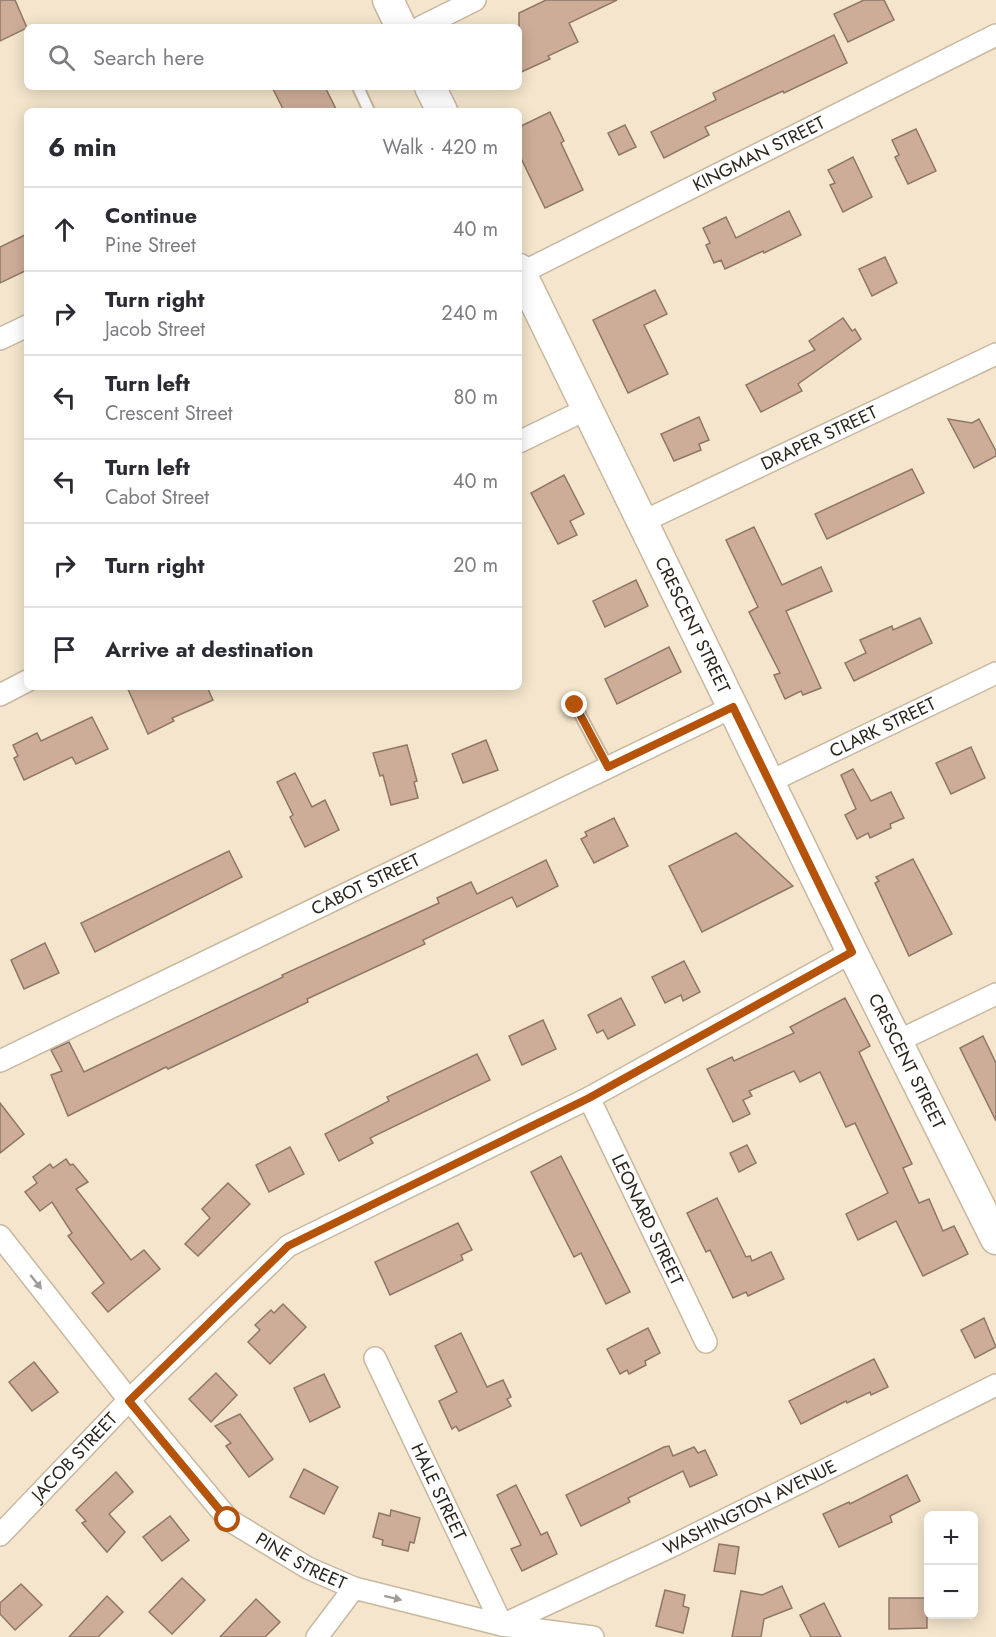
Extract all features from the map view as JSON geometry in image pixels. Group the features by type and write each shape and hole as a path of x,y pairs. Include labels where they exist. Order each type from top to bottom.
{"main road":[{"path":"388,0 400,24"},
{"path":"432,90 440,108"},
{"name":"CRESCENT STREET","path":"523,283 587,409 896,1042 996,1239"}],"street":[{"path":"427,24 475,0"},
{"name":"KINGMAN STREET","path":"523,283 996,35"},
{"path":"0,339 24,327"},
{"name":"DRAPER STREET","path":"642,522 996,354"},
{"path":"522,441 587,409"},
{"name":"CLARK STREET","path":"769,782 996,673"},
{"path":"0,694 24,682"},
{"name":"CABOT STREET","path":"0,1061 733,707"},
{"name":"JACOB STREET","path":"0,1535 129,1401 288,1246 589,1098 852,952"},
{"path":"896,1042 996,994"},
{"name":"LEONARD STREET","path":"589,1098 706,1341"},
{"name":"PINE STREET","path":"0,1236 129,1401 228,1520 308,1568 354,1588 502,1624 593,1637"},
{"name":"HALE STREET","path":"375,1358 502,1624"},
{"name":"WASHINGTON AVENUE","path":"502,1624 672,1546 996,1385"},
{"path":"317,1637 354,1588"}],"lane":[{"path":"359,90 368,108"},
{"path":"575,705 608,767"}],"building":[{"path":"0,0 15,0 25,24 24,29 0,41"},
{"path":"546,0 617,0 569,23 578,42 548,56 550,59 522,72 522,24 519,24 519,13"},
{"path":"864,0 884,0 894,20 848,42 834,14"},
{"path":"834,35 847,63 705,127 709,135 664,158 651,132 716,100 713,93"},
{"path":"274,90 326,90 336,108 282,108"},
{"path":"550,112 564,141 561,143 583,190 545,208 522,160 522,126"},
{"path":"625,125 636,147 619,155 608,133"},
{"path":"916,129 936,171 908,184 895,157 899,155 892,140"},
{"path":"853,157 872,197 843,212 830,185 835,183 828,170"},
{"path":"789,211 801,235 725,269 721,260 714,263 706,245 710,243 703,228 726,217 736,238"},
{"path":"24,235 24,271 0,283 0,247"},
{"path":"885,257 897,283 872,296 859,269"},
{"path":"655,290 667,314 644,325 668,374 628,393 593,320"},
{"path":"843,318 852,331 855,329 861,339 798,384 802,391 761,412 746,385 815,350 809,341"},
{"path":"699,417 709,440 699,444 701,450 674,461 661,434"},
{"path":"948,419 972,423 979,419 996,451 996,456 974,468"},
{"path":"912,469 924,493 827,539 815,514"},
{"path":"564,475 584,514 570,521 577,535 558,544 531,493"},
{"path":"754,527 782,585 821,567 832,591 786,611 821,688 803,695 801,691 785,699 774,675 780,673 749,612 758,607 726,540"},
{"path":"636,580 648,606 605,627 593,601"},
{"path":"920,618 932,643 854,681 845,663 866,653 860,640 892,626 893,630"},
{"path":"669,647 681,672 617,704 605,679"},
{"path":"128,690 208,690 213,700 172,718 174,721 148,734"},
{"path":"92,717 108,749 76,764 72,757 24,780 14,758 18,756 13,745 37,733 41,741"},
{"path":"486,740 498,770 463,783 452,754"},
{"path":"407,745 417,781 414,782 418,798 391,805 383,775 380,776 373,753"},
{"path":"971,747 985,778 951,794 936,763"},
{"path":"853,769 871,801 891,792 904,818 890,824 891,828 870,838 868,833 857,839 845,815 856,809 841,775"},
{"path":"295,773 312,807 325,800 339,830 305,847 290,817 293,815 277,782"},
{"path":"614,818 628,846 594,863 581,839 587,836 585,832"},
{"path":"736,833 793,886 702,932 669,866"},
{"path":"229,851 242,877 95,952 81,923"},
{"path":"913,859 952,934 909,956 875,883 879,881 876,877"},
{"path":"546,860 558,886 517,907 512,897 423,940 425,944 307,999 308,1002 168,1069 166,1067 68,1116 51,1075 62,1071 51,1050 69,1042 84,1072 283,977 282,975 439,903 437,898 471,882 477,894"},
{"path":"45,943 59,973 24,989 11,960"},
{"path":"684,961 700,992 683,1001 681,995 665,1003 652,977"},
{"path":"621,998 635,1025 608,1039 603,1030 597,1033 588,1015"},
{"path":"845,998 870,1046 859,1052 912,1164 903,1168 919,1203 929,1199 943,1231 954,1226 968,1254 923,1276 896,1221 858,1240 846,1214 888,1193 855,1123 846,1127 820,1072 800,1082 794,1071 749,1091 752,1096 743,1100 750,1114 733,1122 707,1069 732,1057 734,1061 794,1033 790,1027"},
{"path":"543,1020 556,1049 522,1065 509,1036"},
{"path":"983,1036 996,1063 996,1121 960,1048"},
{"path":"477,1054 490,1080 370,1138 373,1143 339,1161 325,1134 389,1101 387,1097"},
{"path":"0,1103 24,1134 0,1153"},
{"path":"747,1145 756,1163 739,1172 730,1153"},
{"path":"290,1147 304,1174 269,1192 256,1165"},
{"path":"561,1156 630,1292 606,1304 581,1253 574,1257 531,1172"},
{"path":"66,1159 88,1182 76,1189 131,1260 144,1250 160,1269 108,1312 92,1293 104,1283 68,1236 72,1233 52,1202 40,1211 25,1192 37,1183 33,1177 50,1164 53,1168"},
{"path":"228,1183 250,1204 198,1256 185,1244 210,1218 202,1209"},
{"path":"717,1198 746,1257 750,1256 752,1261 771,1252 784,1279 748,1296 746,1292 733,1298 710,1250 706,1252 687,1213"},
{"path":"458,1223 472,1250 461,1255 463,1260 390,1295 375,1262"},
{"path":"283,1304 306,1327 270,1364 248,1342 260,1330 255,1325 271,1310 274,1313"},
{"path":"984,1318 996,1347 975,1358 961,1330"},
{"path":"648,1328 660,1353 645,1361 646,1365 629,1374 627,1370 620,1374 607,1349"},
{"path":"461,1333 487,1387 503,1380 511,1397 507,1399 511,1406 459,1431 456,1426 452,1429 439,1401 457,1392 435,1346"},
{"path":"874,1359 888,1387 871,1395 870,1392 847,1403 846,1401 801,1424 789,1401"},
{"path":"34,1362 58,1392 32,1411 9,1382"},
{"path":"216,1373 237,1395 211,1422 189,1399"},
{"path":"324,1374 340,1407 310,1422 294,1388"},
{"path":"240,1414 273,1459 249,1477 226,1446 231,1443 215,1426"},
{"path":"669,1446 673,1456 694,1447 698,1453 705,1450 717,1475 690,1487 683,1471 628,1498 630,1502 581,1526 566,1495"},
{"path":"304,1469 338,1487 324,1514 290,1497"},
{"path":"116,1472 133,1492 109,1514 125,1532 107,1552 82,1523 86,1521 76,1510"},
{"path":"907,1475 920,1501 890,1516 892,1522 839,1547 823,1514 849,1502 850,1504"},
{"path":"516,1485 541,1535 547,1532 557,1554 522,1571 511,1549 521,1545 497,1495"},
{"path":"391,1510 420,1518 414,1543 410,1542 408,1551 382,1545 383,1540 373,1537 379,1513 390,1516"},
{"path":"170,1516 189,1540 162,1561 143,1537"},
{"path":"719,1544 739,1547 735,1574 714,1571"},
{"path":"182,1578 205,1600 172,1634 149,1612"},
{"path":"21,1584 42,1605 15,1630 0,1614 0,1603"},
{"path":"782,1586 792,1608 764,1619 761,1637 732,1637 741,1591 762,1595"},
{"path":"665,1590 685,1595 683,1606 689,1608 683,1633 656,1626"},
{"path":"107,1596 123,1612 98,1637 69,1637"},
{"path":"889,1598 924,1598 924,1619 927,1619 927,1628 889,1629"},
{"path":"256,1599 280,1622 265,1637 220,1637"},
{"path":"824,1603 841,1637 811,1637 800,1615"}],"route":[{"path":"228,1520 129,1401 288,1246 589,1098 852,952 733,707 608,767 575,705"}]}
